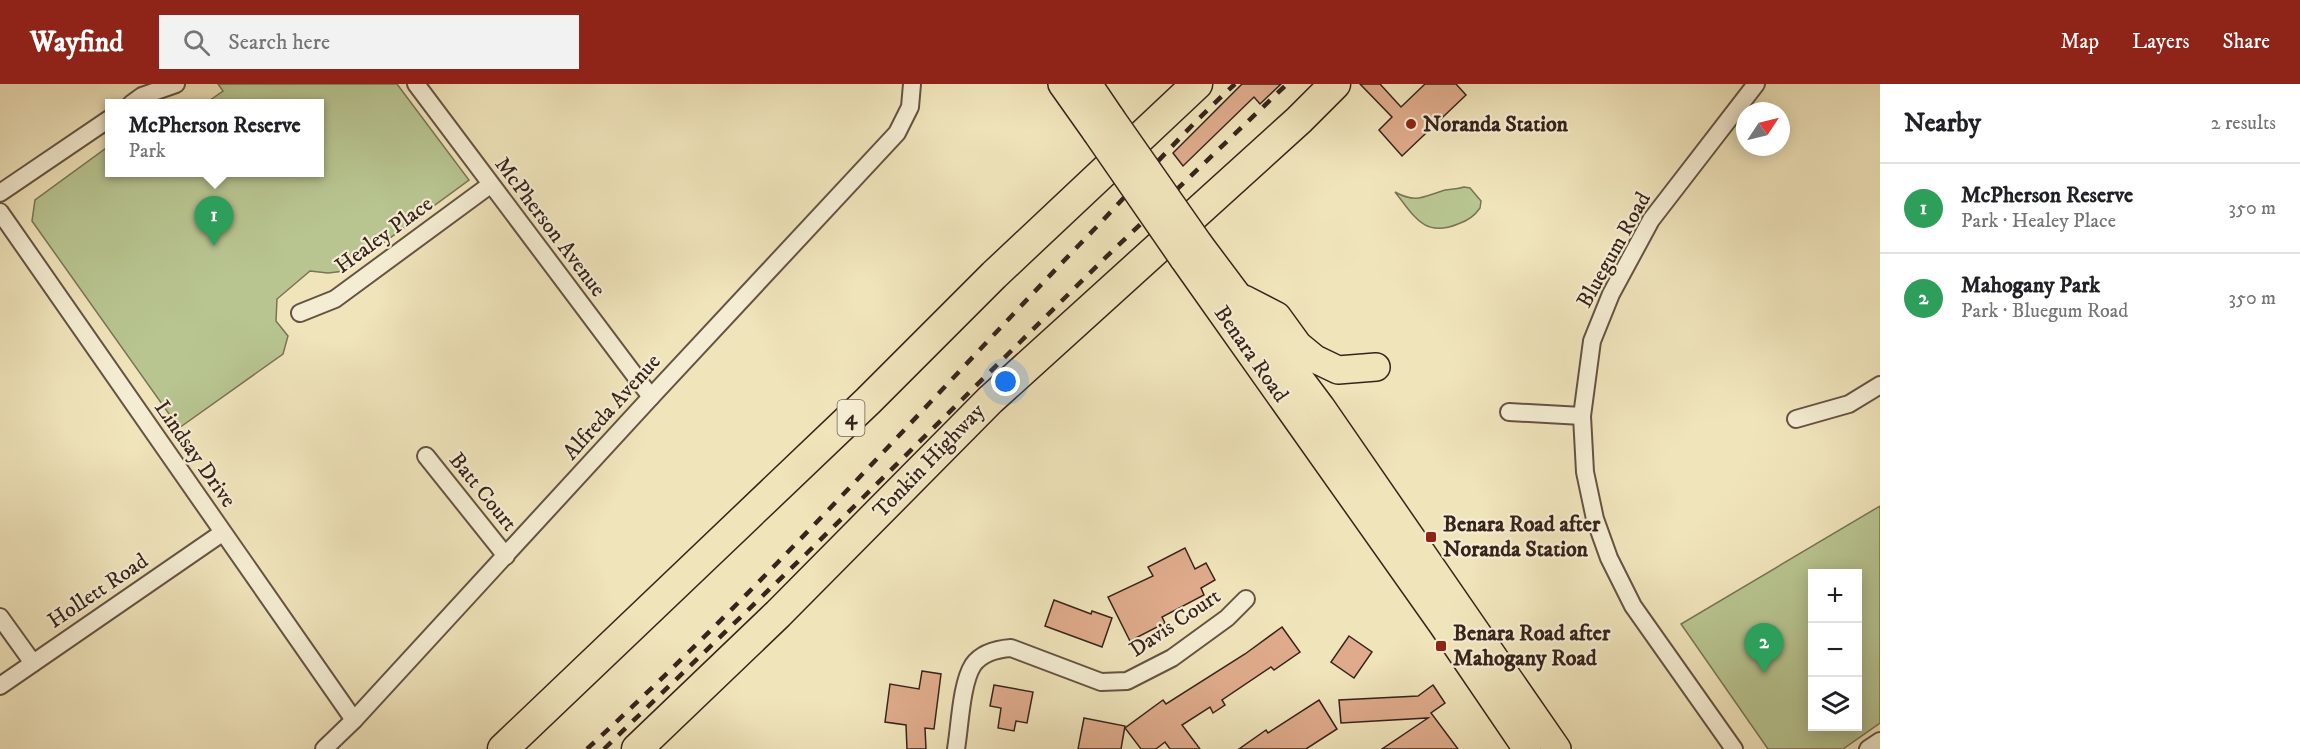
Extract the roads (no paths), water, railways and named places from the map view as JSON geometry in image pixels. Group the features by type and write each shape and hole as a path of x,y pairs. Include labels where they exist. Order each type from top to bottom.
{"highway":[{"name":"4","path":"502,749 860,409 994,275 1197,84"},
{"name":"Tonkin Highway","path":"637,749 778,614 990,400 1299,120 1335,84"}],"main road":[{"name":"Benara Road","path":"1062,84 1104,125 1524,744"},
{"name":"Benara Road","path":"1088,84 1104,125"},
{"name":"Benara Road","path":"1191,251 1238,296 1321,407 1557,749"},
{"path":"1238,296 1276,316 1298,345 1315,359 1338,370 1376,367"},
{"name":"Benara Road","path":"1321,407 1316,426 1424,579 1442,624"},
{"path":"1489,651 1480,647 1478,655 1509,706 1524,744"}],"street":[{"path":"138,99 176,84"},
{"name":"McPherson Avenue","path":"416,84 651,397"},
{"name":"Alfreda Avenue","path":"324,749 354,720 897,133 910,107 912,84"},
{"name":"Bluegum Road","path":"1734,749 1633,606 1609,558 1595,519 1585,472 1582,416 1592,341 1611,294 1651,220 1756,84"},
{"path":"0,193 105,122"},
{"name":"Healey Place","path":"300,313 336,299 490,185"},
{"name":"Lindsay Drive","path":"0,212 354,720"},
{"path":"1796,419 1849,404 1880,385"},
{"path":"1509,412 1582,416"},
{"name":"Batt Court","path":"426,456 506,556"},
{"name":"Hollett Road","path":"0,686 222,533"},
{"name":"Davis Court","path":"956,749 967,680 974,664 986,654 998,649 1011,648 1101,682 1127,681 1172,658 1227,618 1246,599"},
{"path":"0,617 33,663"},
{"path":"1868,749 1880,741"}],"railway":[{"path":"587,749 651,689 776,564 1175,143 1235,84"},
{"path":"604,749 807,553 1104,259 1287,84"}],"place":[{"name":"Noranda Station","path":"1411,124"},
{"name":"McPherson Reserve","path":"214,246"},
{"name":"Benara Road after Noranda Station","path":"1431,537"},
{"name":"Benara Road after Mahogany Road","path":"1441,646"},
{"name":"Mahogany Park","path":"1764,673"}]}
